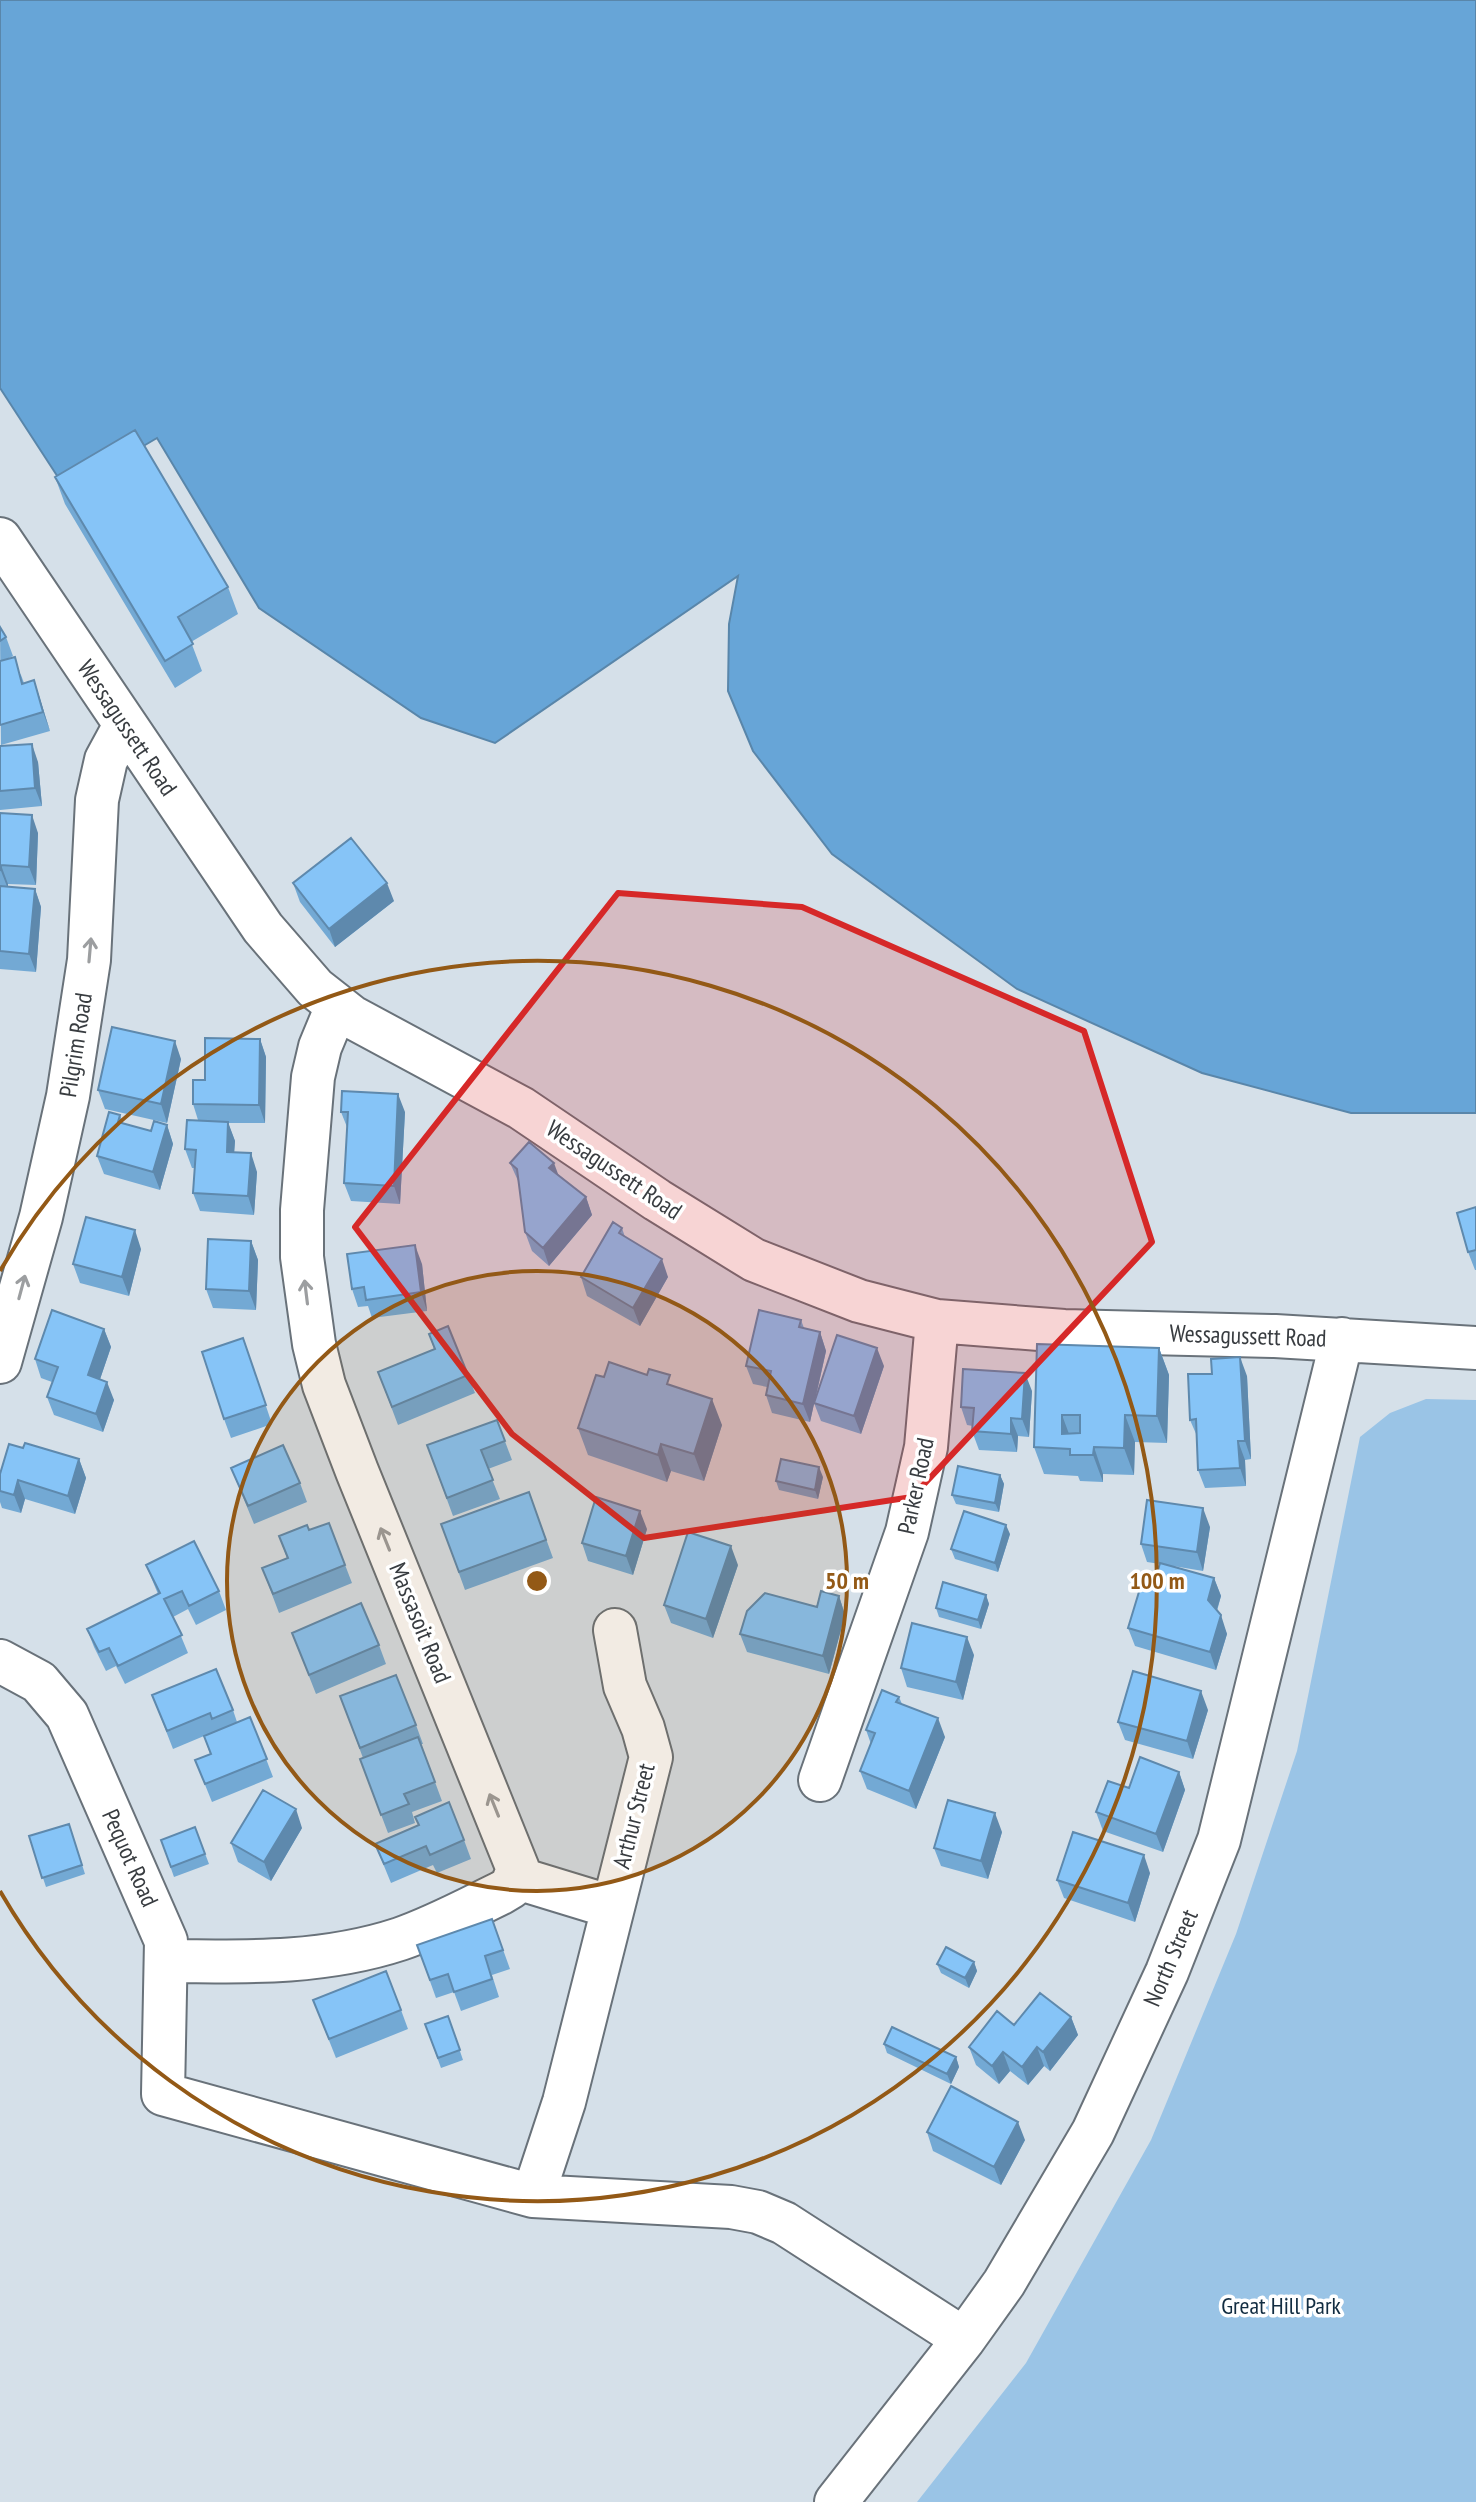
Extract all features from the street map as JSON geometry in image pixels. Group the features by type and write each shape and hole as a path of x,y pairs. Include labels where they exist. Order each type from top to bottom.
{"street":[{"name":"Wessagussett Road","path":"0,539 263,928 293,967 337,1006 521,1108 668,1208 754,1260 859,1301 937,1321 1064,1331 1342,1339 1476,1348"},
{"name":"Pilgrim Road","path":"0,1362 41,1217 68,1096 89,960 96,874 97,800 106,760 125,725"},
{"name":"Massasoit Road","path":"337,1006 320,1047 313,1077 302,1210 302,1257 314,1344 324,1385 357,1471 517,1860 517,1878"},
{"name":"Parker Road","path":"820,1780 858,1679 907,1532 926,1447 937,1321"},
{"name":"North Street","path":"836,2502 1004,2283 1093,2132 1167,1972 1219,1840 1342,1339"},
{"name":"Arthur Street","path":"533,2196 564,2102 651,1757 643,1728 625,1686 615,1630"},
{"name":"Pequot Road","path":"0,1661 39,1682 67,1715 159,1924 168,1961 163,2094 533,2196"},
{"path":"168,1961 250,1962 338,1954 426,1929 501,1893 517,1878 612,1907"},
{"path":"533,2196 731,2207 758,2212 784,2223 964,2339"}],"highlighted area":[{"path":"618,893 802,907 1084,1031 1152,1242 912,1497 644,1538 512,1434 355,1227"}],"green space":[{"name":"Great Hill Park","path":"1426,1399 1476,1400 1476,2502 917,2502 1026,2363 1151,2140 1236,1934 1297,1751 1360,1437 1390,1413"}],"shaded area":[{"path":"0,0 1476,0 1476,1113 1351,1113 1202,1073 1017,989 832,854 753,751 728,691 729,624 738,576 495,743 421,718 259,608 157,438 67,491 0,388"}],"building":[{"path":"135,430 228,587 178,617 193,644 165,661 55,477"},
{"path":"0,627 6,637 0,641"},
{"path":"15,657 22,684 34,680 43,712 0,725 0,661"},
{"path":"32,744 35,788 0,791 0,746"},
{"path":"0,813 32,815 29,867 1,865 0,871"},
{"path":"351,838 387,883 329,929 293,883"},
{"path":"0,886 35,889 29,954 0,951"},
{"path":"112,1027 175,1041 161,1104 98,1090"},
{"path":"205,1038 260,1039 259,1105 193,1104 193,1080 205,1080"},
{"path":"342,1091 398,1094 394,1186 344,1183 348,1112 341,1112"},
{"path":"109,1112 120,1115 118,1122 151,1131 154,1121 167,1125 153,1172 97,1156"},
{"path":"187,1120 228,1122 227,1152 251,1153 248,1196 193,1193 196,1150 185,1149"},
{"path":"529,1142 554,1163 549,1168 586,1197 543,1248 525,1232 517,1169 510,1163"},
{"path":"1476,1207 1476,1250 1468,1252 1457,1213"},
{"path":"86,1217 135,1230 122,1277 73,1264"},
{"path":"613,1222 622,1228 619,1233 662,1259 633,1308 581,1277"},
{"path":"208,1239 251,1241 249,1291 206,1289"},
{"path":"415,1245 421,1292 366,1300 364,1287 352,1289 347,1254"},
{"path":"52,1310 104,1329 88,1375 107,1382 96,1414 47,1397 58,1367 35,1359"},
{"path":"759,1310 801,1320 799,1327 820,1332 803,1404 766,1395 771,1371 746,1366"},
{"path":"448,1326 468,1375 392,1407 378,1372 435,1349 429,1334"},
{"path":"837,1335 877,1348 854,1416 814,1403"},
{"path":"243,1338 266,1405 224,1419 202,1352"},
{"path":"1037,1344 1159,1348 1157,1416 1125,1415 1124,1448 1094,1447 1093,1455 1070,1455 1070,1449 1034,1447","holes":["1062,1415 1080,1415 1080,1433 1062,1434"]},
{"path":"1240,1357 1245,1441 1238,1441 1240,1468 1198,1470 1196,1419 1190,1420 1188,1374 1212,1374 1211,1359"},
{"path":"609,1362 647,1375 649,1369 670,1375 667,1384 712,1399 694,1454 661,1444 658,1455 578,1428 596,1375 604,1377"},
{"path":"963,1369 1025,1373 1022,1419 1011,1418 1011,1434 972,1431 974,1408 961,1407"},
{"path":"497,1420 505,1441 481,1450 493,1480 447,1498 427,1445"},
{"path":"25,1443 79,1459 68,1496 18,1480 14,1495 0,1491 0,1474 9,1444 23,1448"},
{"path":"283,1445 300,1483 248,1506 231,1468"},
{"path":"781,1459 819,1467 815,1490 776,1481"},
{"path":"958,1466 1000,1475 995,1503 952,1495"},
{"path":"529,1492 546,1540 459,1572 441,1524"},
{"path":"596,1497 640,1511 626,1556 582,1543"},
{"path":"1147,1500 1203,1508 1197,1552 1141,1544"},
{"path":"964,1511 1006,1525 995,1563 951,1549"},
{"path":"329,1523 345,1565 273,1594 262,1568 288,1558 279,1536 307,1525 309,1530"},
{"path":"688,1532 731,1546 706,1619 664,1605"},
{"path":"194,1541 219,1591 189,1606 182,1591 164,1599 182,1635 118,1666 109,1648 99,1652 87,1629 160,1593 146,1565"},
{"path":"1160,1563 1214,1578 1208,1600 1221,1615 1210,1652 1128,1628 1142,1582 1154,1585"},
{"path":"943,1582 986,1595 978,1620 936,1608"},
{"path":"821,1591 839,1596 823,1656 740,1634 747,1611 765,1593 817,1607"},
{"path":"361,1603 379,1645 309,1675 292,1633"},
{"path":"912,1623 967,1637 956,1682 901,1668"},
{"path":"216,1669 233,1710 212,1719 210,1713 167,1731 152,1695"},
{"path":"1133,1671 1201,1691 1187,1741 1118,1722"},
{"path":"396,1675 416,1725 360,1748 340,1696"},
{"path":"882,1690 899,1697 896,1702 938,1718 909,1791 860,1771 875,1733 866,1730"},
{"path":"250,1717 267,1759 205,1784 195,1760 211,1754 204,1736"},
{"path":"418,1737 435,1782 404,1794 409,1804 381,1815 360,1759"},
{"path":"1140,1757 1179,1772 1156,1834 1096,1812 1108,1781 1129,1788"},
{"path":"263,1790 296,1809 264,1862 231,1843"},
{"path":"948,1800 995,1813 981,1861 934,1848"},
{"path":"449,1802 464,1840 430,1855 426,1846 384,1864 375,1844 419,1825 415,1817"},
{"path":"69,1824 82,1865 42,1878 29,1836"},
{"path":"195,1827 205,1854 171,1867 161,1840"},
{"path":"1073,1832 1144,1855 1128,1903 1057,1880"},
{"path":"492,1919 503,1950 485,1956 492,1979 454,1992 448,1974 430,1980 417,1945"},
{"path":"946,1947 974,1962 965,1978 937,1964"},
{"path":"386,1971 401,2010 329,2039 313,2000"},
{"path":"1040,1993 1071,2017 1043,2052 1037,2047 1022,2067 1003,2052 992,2066 969,2047 997,2011 1014,2025"},
{"path":"448,2016 460,2050 438,2058 425,2024"},
{"path":"892,2027 956,2057 947,2074 884,2044"},
{"path":"951,2086 1018,2122 994,2167 927,2132"}]}
